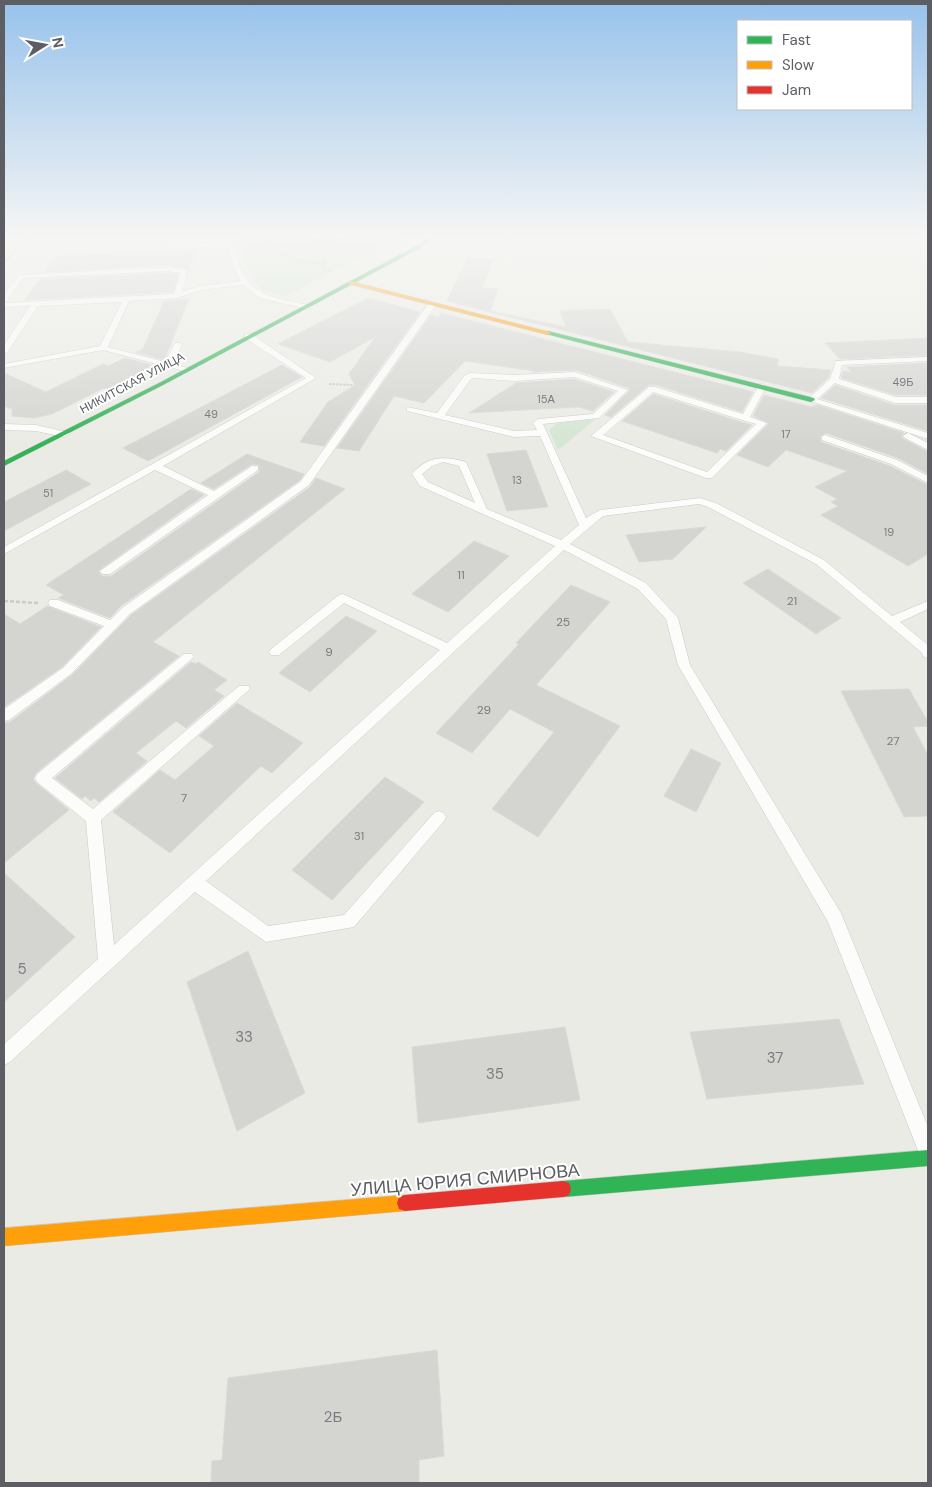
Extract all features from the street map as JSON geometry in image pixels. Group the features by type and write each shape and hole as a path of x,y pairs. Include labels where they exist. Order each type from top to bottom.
{"street":[{"name":"НИКИТСКАЯ УЛИЦА","path":"4,464 304,307"},
{"path":"445,307 811,400"},
{"name":"УЛИЦА ЮРИЯ СМИРНОВА","path":"4,1237 928,1158"}],"lane":[{"path":"4,350 33,307"},
{"path":"103,348 123,307"},
{"path":"4,716 67,671 126,611 305,483 430,307"},
{"path":"4,551 157,467 312,378 248,336"},
{"path":"168,364 178,345"},
{"path":"4,366 103,348 185,370"},
{"path":"811,400 834,380 838,363 928,359"},
{"path":"439,416 467,378 473,375 515,378 575,374 624,390 596,416 539,422 542,433 584,525"},
{"path":"834,380 895,400 928,400"},
{"path":"745,418 762,388"},
{"path":"652,389 745,418 762,423 709,476 596,436 652,389"},
{"path":"811,400 928,436"},
{"path":"410,409 514,434 542,433"},
{"path":"883,422 928,447"},
{"path":"4,427 36,428 64,434"},
{"path":"825,438 894,462 928,480"},
{"path":"483,511 463,464 447,459 429,462 417,474 424,484 483,511 563,545 642,586 672,618 684,665 743,761 834,918 928,1151"},
{"path":"157,467 215,495"},
{"path":"106,571 256,468"},
{"path":"4,1056 584,525 600,513 610,510 690,501 706,503 820,562 925,649 928,654"},
{"path":"275,652 344,598 449,649"},
{"path":"54,603 112,626"},
{"path":"891,621 928,605"},
{"path":"107,962 93,818 42,778 188,657"},
{"path":"93,818 244,689"},
{"path":"194,882 266,934 348,922 439,817"}],"path":[{"path":"312,378 328,384 373,388"},
{"path":"4,601 54,603"}],"green space":[{"path":"596,419 558,450 549,430 557,423"}],"building":[{"path":"161,307 186,307 164,360 136,352 143,349"},
{"path":"350,307 403,307 420,312 324,446 300,442 328,402 355,385 349,374 375,337 330,362 278,344"},
{"path":"472,307 491,307 490,311 566,327 560,311 610,309 628,342 740,352 778,359 778,366 831,370 828,378 812,393"},
{"path":"441,313 753,392 742,412 656,385 649,385 611,417 605,415 629,391 629,388 576,370 533,372 535,371 465,361 424,403 394,396 359,451 337,448 431,315 439,317"},
{"path":"928,338 928,355 840,359 825,343"},
{"path":"125,358 156,366 109,389 104,388 52,414 34,418 12,416 12,409 4,406 4,373 46,392 103,364 108,366"},
{"path":"928,363 928,395 896,395 841,378 843,371 852,373 847,367"},
{"path":"282,365 302,377 148,461 123,448"},
{"path":"574,379 614,392 593,411 579,407 469,413 516,383"},
{"path":"835,385 894,405 928,405 928,431 821,398"},
{"path":"653,394 752,425 726,451 720,449 717,453 622,421"},
{"path":"764,395 811,407 818,405 904,433 901,436 904,439 928,452 928,474 898,458 826,433 820,436 821,442 890,466 928,485 928,554 908,566 821,515 838,506 831,502 837,499 815,487 847,471 786,450 768,467 737,455 769,423 753,416"},
{"path":"526,450 548,507 507,511 487,454"},
{"path":"247,454 304,474 300,480 121,606 110,618 58,598 64,595 46,585 191,489 204,495 98,571 102,576 111,576 259,472 259,465 252,464 214,489 201,483"},
{"path":"66,470 91,484 4,531 4,502"},
{"path":"316,478 345,489 153,642 179,656 36,773 33,779 36,783 69,810 4,863 4,723 10,722 72,675 131,615 310,487"},
{"path":"706,527 673,559 639,562 626,535"},
{"path":"474,541 509,556 448,612 412,594"},
{"path":"768,569 841,618 816,634 743,583"},
{"path":"571,585 610,602 536,685 620,726 538,837 492,809 554,732 510,709 472,753 436,733 519,644 516,643"},
{"path":"47,606 101,627 62,667 4,707 4,614 20,624"},
{"path":"346,616 377,631 310,692 279,673"},
{"path":"191,662 196,664 198,662 227,680 214,690 224,696 186,728 176,721 136,753 147,761 99,802 94,798 91,801 85,796 82,799 55,778"},
{"path":"909,689 928,722 928,726 913,727 928,755 928,816 904,817 841,691"},
{"path":"237,703 303,743 272,773 261,766 170,853 113,812 160,770 175,780 214,746 199,736"},
{"path":"691,749 721,763 696,812 664,796"},
{"path":"385,777 424,802 332,900 292,870"},
{"path":"4,873 75,937 4,1002"},
{"path":"248,951 305,1093 237,1131 187,982"},
{"path":"839,1019 864,1084 707,1099 690,1032"},
{"path":"565,1027 580,1100 418,1123 412,1047"},
{"path":"437,1350 444,1456 419,1460 419,1483 211,1483 212,1461 222,1460 228,1378"}],"traffic: fast":[{"path":"4,464 161,384 305,307"},
{"path":"548,333 811,400"},
{"path":"563,1189 928,1158"}],"traffic: slow":[{"path":"447,307 548,333"},
{"path":"4,1237 405,1203"}],"traffic: jam":[{"path":"405,1203 563,1189"}]}
